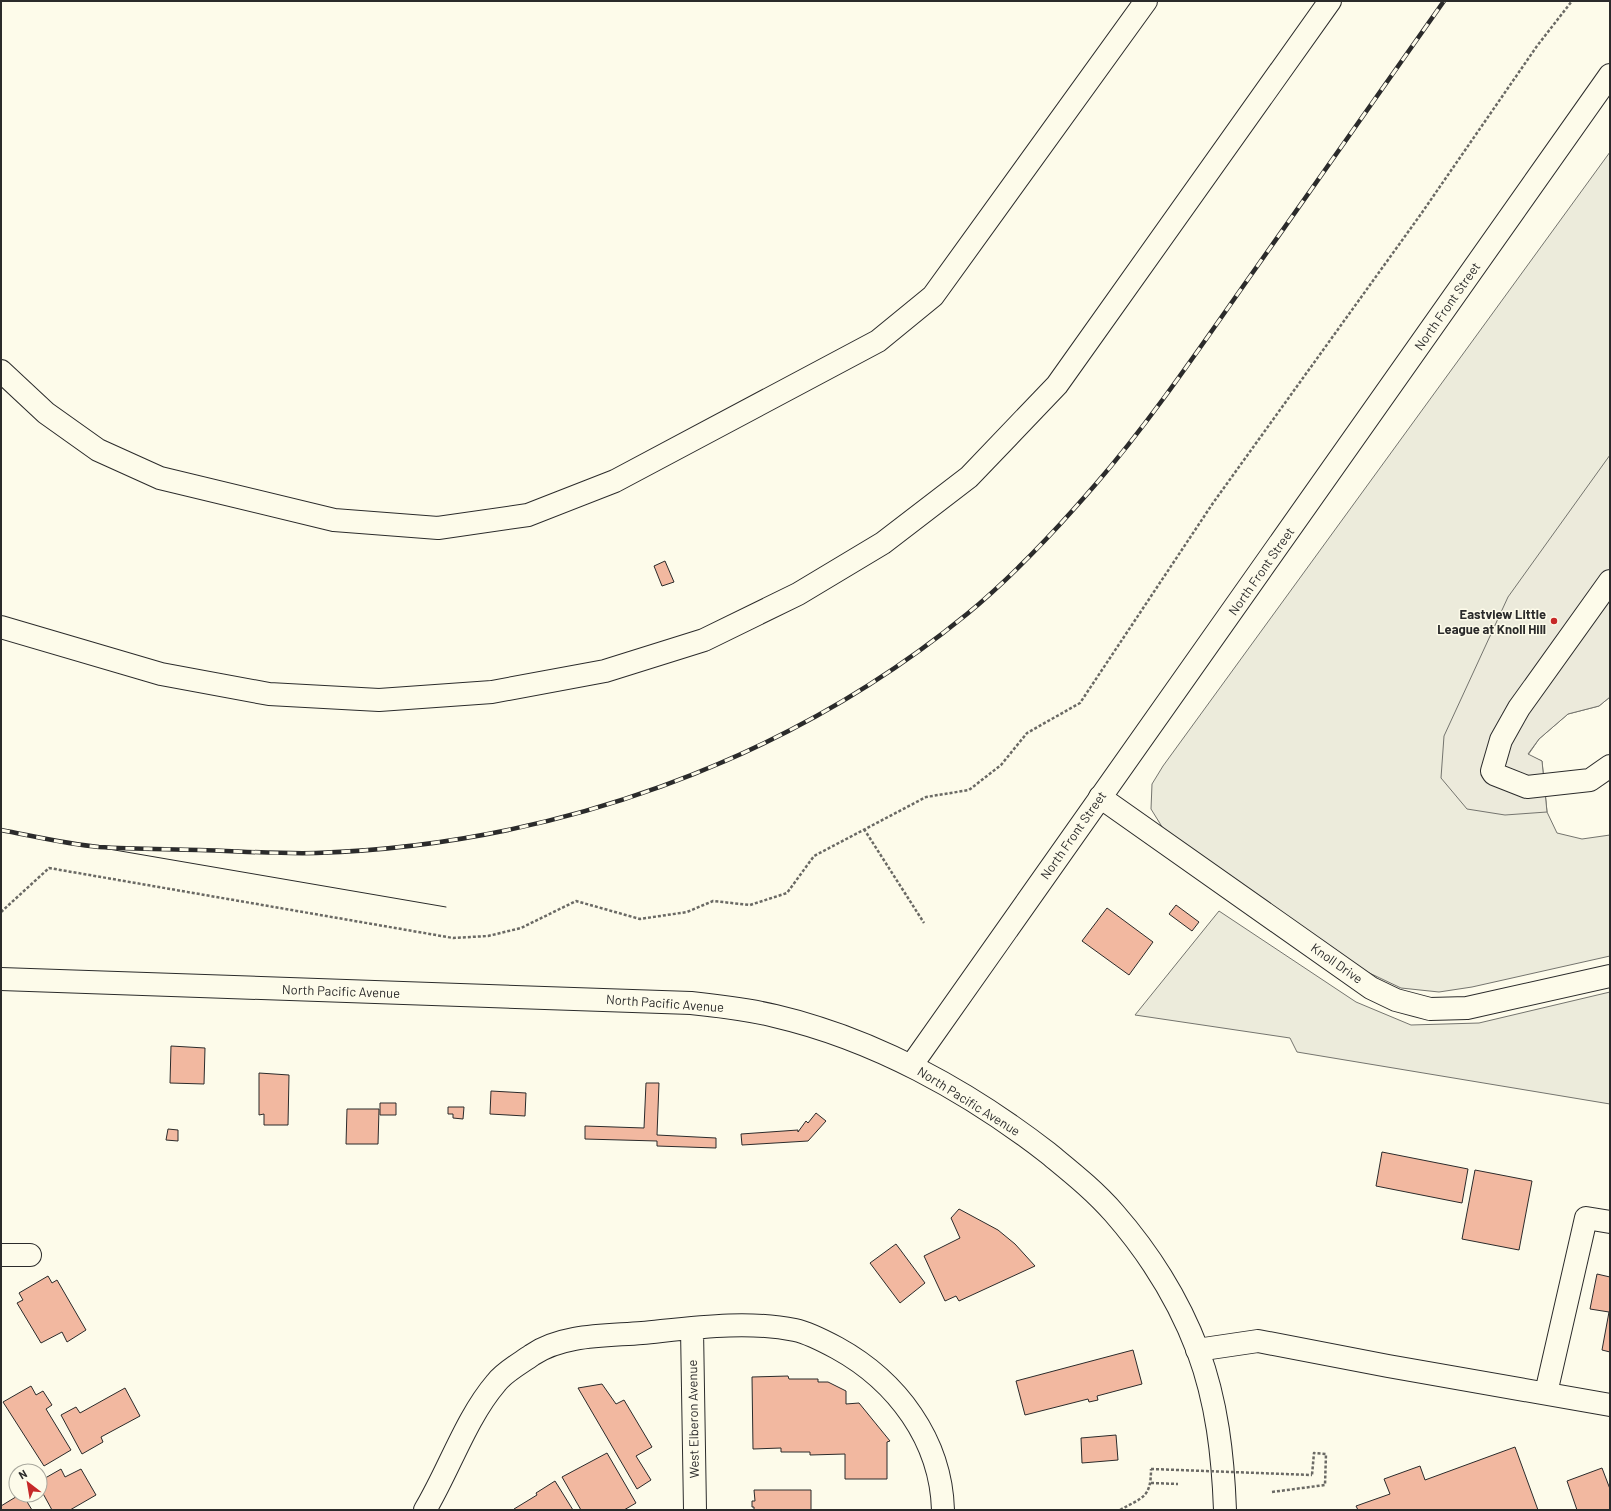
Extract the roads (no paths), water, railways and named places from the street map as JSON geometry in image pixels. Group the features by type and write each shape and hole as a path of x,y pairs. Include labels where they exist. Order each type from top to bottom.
{"main road":[{"path":"1,371 46,413 98,450 160,478 334,520 438,528 528,515 615,481 878,341 933,296 1146,1"},
{"path":"1,628 162,674 269,694 379,700 492,692 605,671 704,640 798,594 883,543 969,477 1057,384 1330,1"},
{"name":"North Front Street","path":"911,1066 1610,75"},
{"path":"1610,581 1519,708 1501,740 1492,771 1494,774 1527,787 1590,780 1610,766"},
{"name":"Knoll Drive","path":"1100,797 1371,988 1396,1000 1430,1009 1467,1008 1610,976"},
{"name":"North Pacific Avenue","path":"1,979 691,1002 750,1010 806,1024 862,1044 911,1066 1002,1120 1032,1141 1088,1186 1132,1234 1157,1270 1174,1299 1197,1350 1213,1404 1219,1437 1224,1510"},
{"path":"1546,1393 1586,1218 1610,1222"},
{"path":"1,1255 30,1255"},
{"path":"425,1510 480,1405 496,1382 534,1354 568,1340 740,1325 769,1326 797,1330 827,1342 856,1358 897,1394 926,1440 936,1467 942,1497 942,1510"},
{"name":"West Elberon Avenue","path":"692,1329 695,1510"},
{"path":"1197,1350 1258,1341 1388,1366 1610,1405"}],"tram line":[{"path":"97,847 446,907"}],"railway":[{"path":"1,830 74,844 111,848 316,853 404,847 491,833 577,813 661,786 743,753 822,713 896,667 984,600 1034,552 1095,485 1176,382 1444,1"}],"place":[{"name":"Eastview Little League at Knoll Hill","path":"1554,621"}]}
